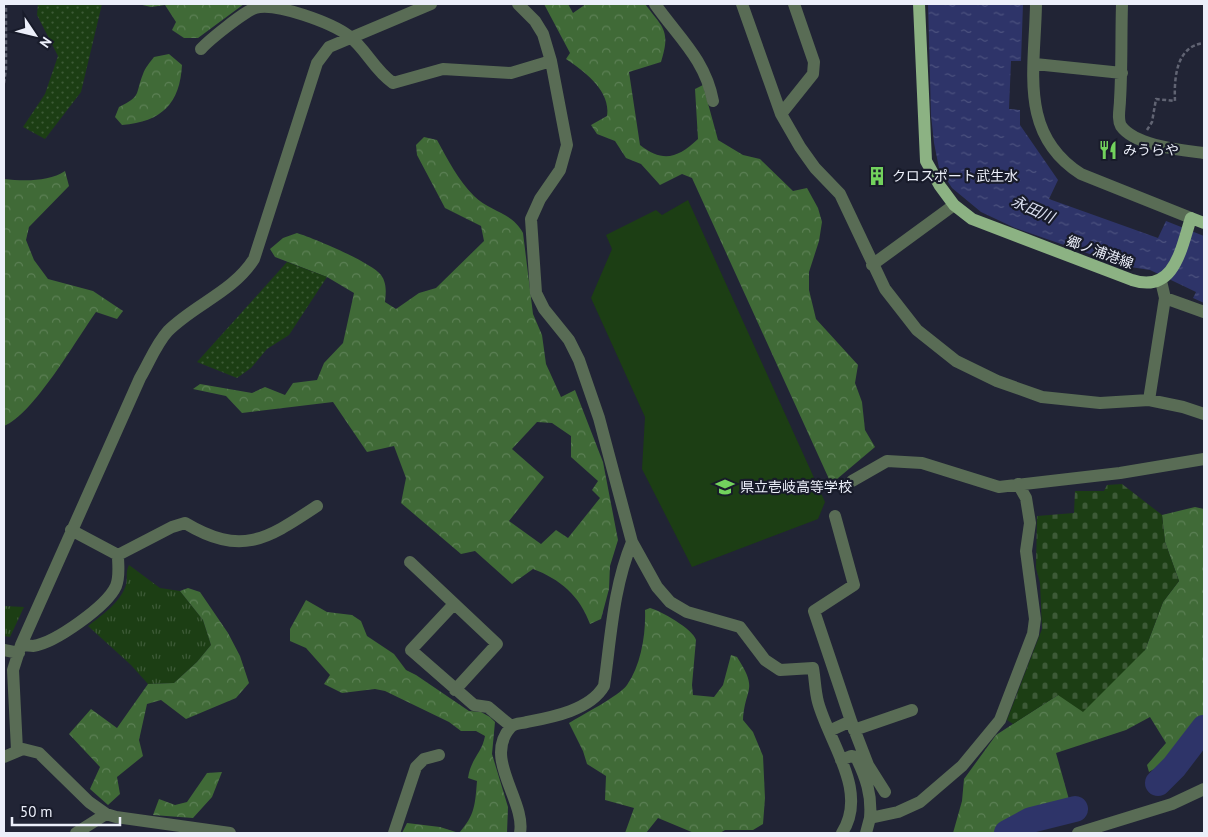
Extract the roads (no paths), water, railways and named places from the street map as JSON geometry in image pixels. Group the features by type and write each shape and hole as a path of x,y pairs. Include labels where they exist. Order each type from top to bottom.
{"main road":[{"name":"郷ノ浦港線","path":"919,4 926,161 940,186 954,205 972,220 1124,277 1140,282 1161,281"},
{"path":"1161,281 1173,269 1189,223 1204,222"}],"street":[{"path":"17,750 13,676 20,649 71,530 140,378 168,332 235,282 254,260 317,62 329,47 431,4"},
{"path":"518,4 535,21 544,34 567,145 560,170 540,199 531,219 536,293 544,309 568,340 579,360 599,418 632,542 657,587 670,602 687,612 740,627 765,660 780,670 813,668 818,702 851,791 852,805 850,817 842,833"},
{"path":"655,4 701,64 709,81 713,101"},
{"path":"742,4 781,114 800,147 815,168 840,194 872,265 891,297 917,330 956,361 997,381 1042,397 1100,403 1149,400 1184,407 1204,414"},
{"path":"781,114 813,74 814,62 794,4"},
{"path":"1036,4 1034,104 1039,126 1052,148 1070,167 1081,174 1189,223"},
{"path":"1122,4 1122,73 1119,118 1121,126 1129,134 1143,140 1169,148 1204,153"},
{"path":"201,49 208,41 254,8 269,7 293,12 338,28 350,37 383,76 393,83 443,69 512,72 551,61"},
{"path":"1035,64 1122,73"},
{"path":"872,265 954,205"},
{"path":"1149,400 1165,298 1161,281"},
{"path":"1165,298 1204,312"},
{"path":"852,481 887,461 922,463 999,487 1120,473 1204,459"},
{"path":"870,818 898,812 920,802 962,766 1000,720 1033,634 1035,619 1026,551 1030,523 1026,498 1018,484"},
{"path":"118,555 172,527 185,523 200,532 226,540 258,540 273,534 317,506"},
{"path":"836,516 854,585 814,611 868,765 885,792"},
{"path":"71,530 118,555"},
{"path":"520,833 522,817 504,772 502,756 506,734 511,726 561,714 599,694 604,686 614,606 624,559 632,542"},
{"path":"4,650 34,646 71,629 102,606 116,585 119,576 118,555"},
{"path":"410,562 497,644 455,690"},
{"path":"454,604 411,650 474,705 488,707 511,726"},
{"path":"829,730 853,726 912,710"},
{"path":"4,757 17,750 39,753 89,802 106,814 230,833"},
{"path":"394,833 416,767 424,759 439,755"},
{"path":"841,760 850,756 856,757 869,787 872,802 866,833"},
{"path":"1078,833 1172,804 1204,790"},
{"path":"76,833 106,814"}],"water":[{"path":"928,4 1023,4 1021,61 1011,61 1009,109 1020,110 1020,125 1058,180 1049,199 1158,238 1166,221 1204,236 1204,303 1193,298 1196,292 1150,270 1124,266 1015,228 981,212 952,188 939,168 934,143 931,115"}],"waterway":[{"name":"永田川","path":"1158,783 1174,767 1204,728"},
{"name":"永田川","path":"1007,833 1031,820 1075,809"}],"place":[{"name":"みうらや","path":"1108,150"},
{"name":"クロスポート武生水","path":"877,176"},
{"name":"県立壱岐高等学校","path":"725,487"}]}
